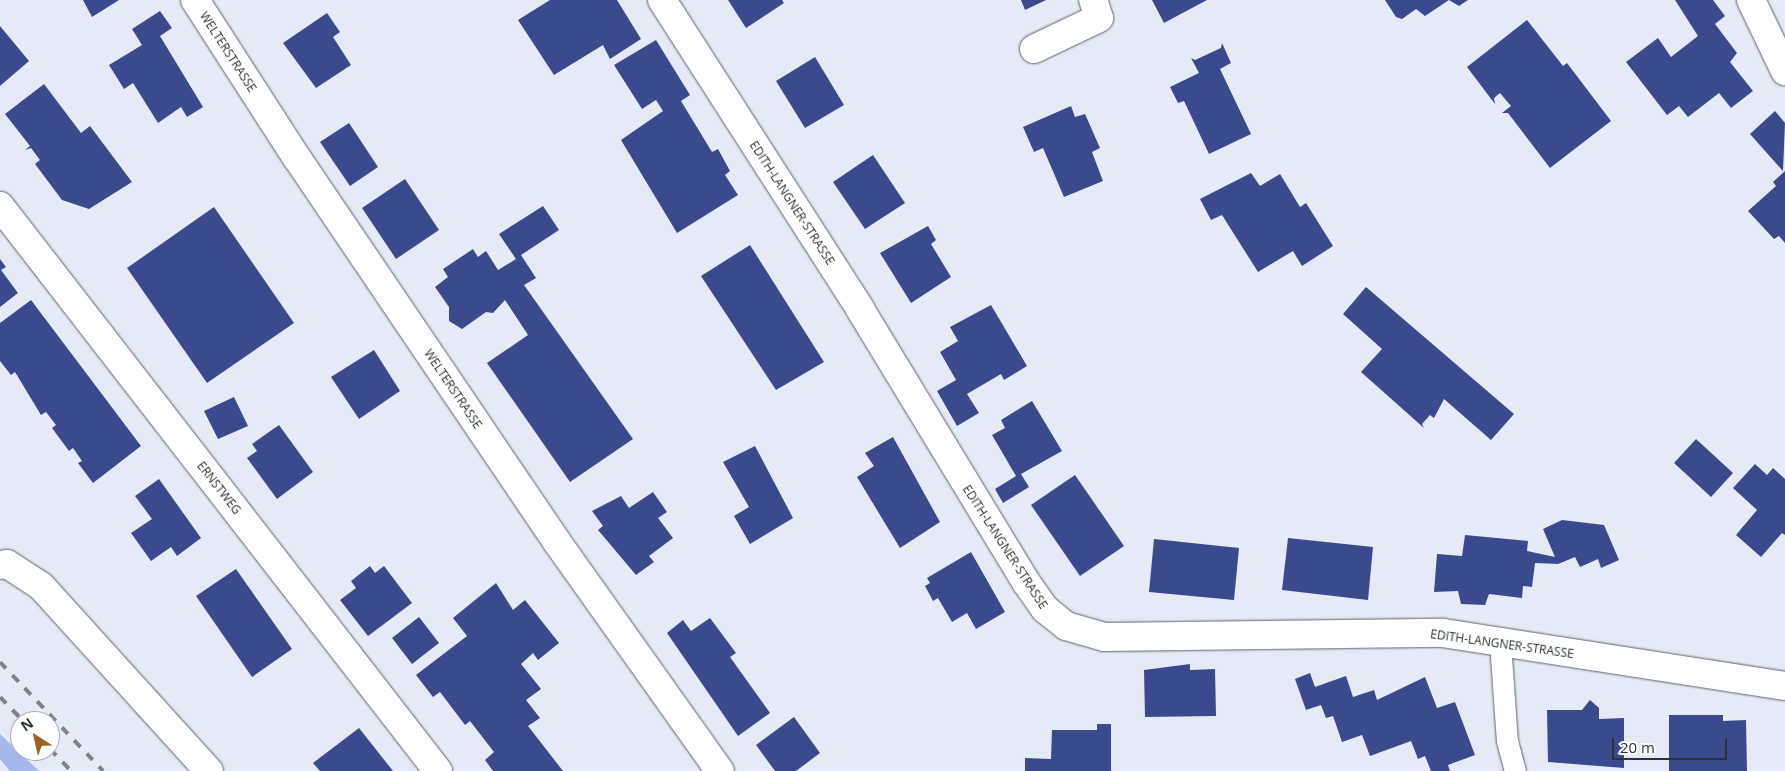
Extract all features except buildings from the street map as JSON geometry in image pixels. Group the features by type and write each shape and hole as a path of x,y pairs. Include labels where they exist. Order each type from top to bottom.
{"street":[{"name":"WELTERSTRASSE","path":"195,0 297,158 557,542 720,771"},
{"name":"EDITH-LANGNER-STRASSE","path":"662,0 860,309 1026,582 1044,609 1059,620 1104,637 1434,633 1785,686"},
{"path":"1034,48 1098,18 1093,0"},
{"path":"1751,0 1785,71"},
{"name":"ERNSTWEG","path":"0,206 438,771"},
{"path":"0,565 7,564 41,586 208,771"}],"lane":[{"path":"1500,642 1507,741 1515,771"}],"shaded area":[{"path":"0,734 10,743 10,761 28,761 39,771 10,771 0,759"}],"railway":[{"path":"0,662 103,771"},
{"path":"0,697 13,711"},
{"path":"60,759 71,771"}]}
